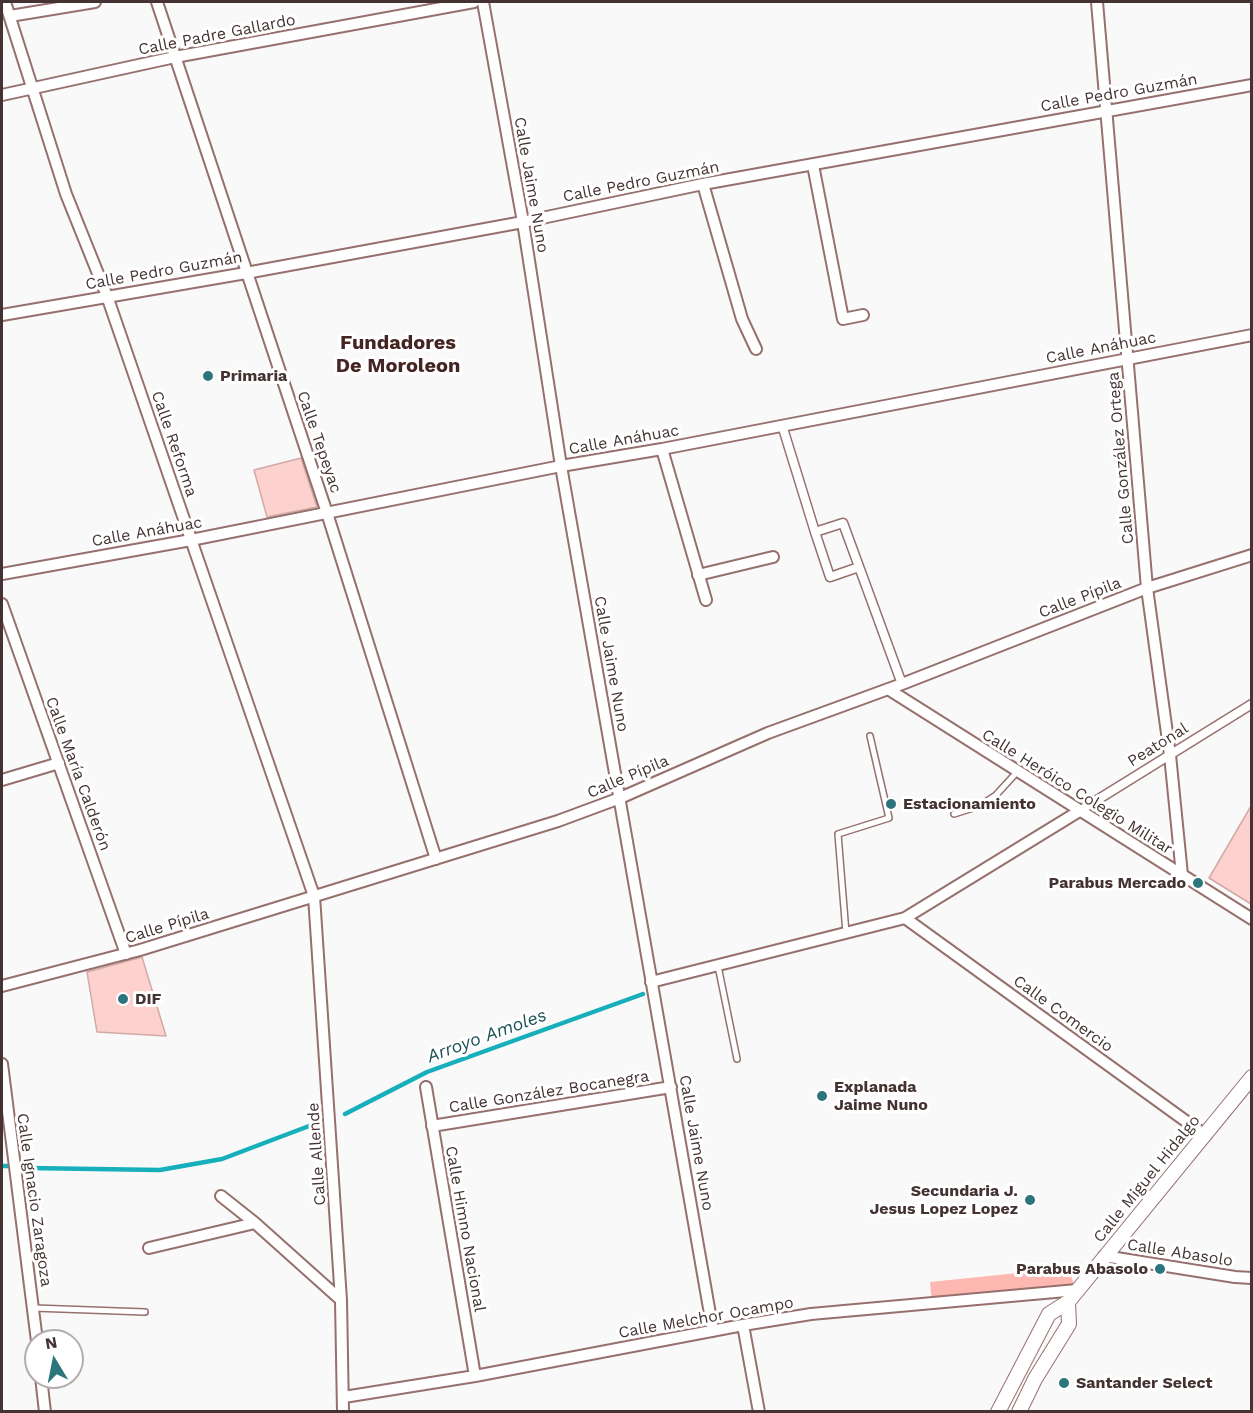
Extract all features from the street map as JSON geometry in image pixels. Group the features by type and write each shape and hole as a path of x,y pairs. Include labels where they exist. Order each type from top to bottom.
{"street":[{"name":"Calle Reforma","path":"5,2 66,194 107,296 314,896"},
{"path":"10,16 95,2"},
{"name":"Calle Tepeyac","path":"157,2 327,513 436,858"},
{"name":"Calle Padre Gallardo","path":"2,95 33,86 175,57 474,2"},
{"name":"Calle Jaime Nuno","path":"483,2 523,222 561,466 713,1331"},
{"name":"Calle González Ortega","path":"1096,2 1147,588 1170,755 1182,875"},
{"name":"Calle Pedro Guzmán","path":"2,315 523,222 703,184 1251,85"},
{"path":"813,165 843,319 863,315"},
{"path":"703,184 742,319 756,349"},
{"name":"Calle Anáhuac","path":"2,574 191,540 561,466 662,449 1251,335"},
{"path":"782,425 830,577 859,567"},
{"path":"662,449 706,600"},
{"path":"815,532 843,523 902,684"},
{"name":"Calle Pípila","path":"2,986 126,954 558,821 620,798 768,733 902,684 1147,588 1251,555"},
{"path":"698,575 773,557"},
{"name":"Calle María Calderón","path":"2,604 126,954"},
{"name":"Calle Heróico Colegio Militar","path":"888,689 1251,919"},
{"name":"Peatonal","path":"1081,810 1251,704"},
{"path":"2,780 59,763"},
{"path":"651,982 905,918 1081,810"},
{"name":"Calle Allende","path":"314,896 341,1300 344,1412"},
{"name":"Calle Comercio","path":"905,918 1205,1135"},
{"name":"Calle Ignacio Zaragoza","path":"2,1064 36,1329"},
{"name":"Calle Miguel Hidalgo","path":"998,1412 1049,1314 1068,1302 1251,1077"},
{"name":"Calle Himno Nacional","path":"426,1087 475,1376"},
{"name":"Calle González Bocanegra","path":"432,1126 671,1087"},
{"path":"221,1196 255,1223 341,1300"},
{"path":"149,1248 255,1223"},
{"name":"Calle Abasolo","path":"1104,1256 1251,1278"},
{"name":"Calle Melchor Ocampo","path":"344,1397 475,1376 811,1314 1077,1290"},
{"path":"1019,1412 1035,1379 1069,1324 1068,1302"},
{"path":"743,1325 759,1412"},
{"path":"43,1389 45,1412"}],"lane":[{"path":"846,933 838,834 889,818 870,736"},
{"path":"954,814 979,806 996,795 1018,771"},
{"path":"718,966 737,1059"},
{"path":"34,1308 145,1312"}],"shaded area":[{"path":"1067,1268 1077,1290 932,1303 930,1282"}],"building":[{"path":"301,458 317,507 267,517 254,470"},
{"path":"1251,806 1251,904 1209,878"},
{"name":"DIF","path":"142,957 166,1036 97,1032 87,972"}],"waterway":[{"name":"Arroyo Amoles","path":"345,1114 427,1072 643,994"},
{"name":"Arroyo Amoles","path":"28,1168 160,1170 222,1159 317,1123"},
{"name":"Arroyo Amoles","path":"2,1166 10,1166"}],"place":[{"name":"Primaria","path":"208,376"},
{"name":"Estacionamiento","path":"891,804"},
{"name":"Parabus Mercado","path":"1198,883"},
{"name":"DIF","path":"123,999"},
{"name":"Explanada Jaime Nuno","path":"822,1096"},
{"name":"Secundaria J. Jesus Lopez Lopez","path":"1030,1200"},
{"name":"Parabus Abasolo","path":"1160,1269"},
{"name":"Santander Select","path":"1064,1383"}],"district":[{"name":"Fundadores De Moroleon","path":"398,354"}]}
